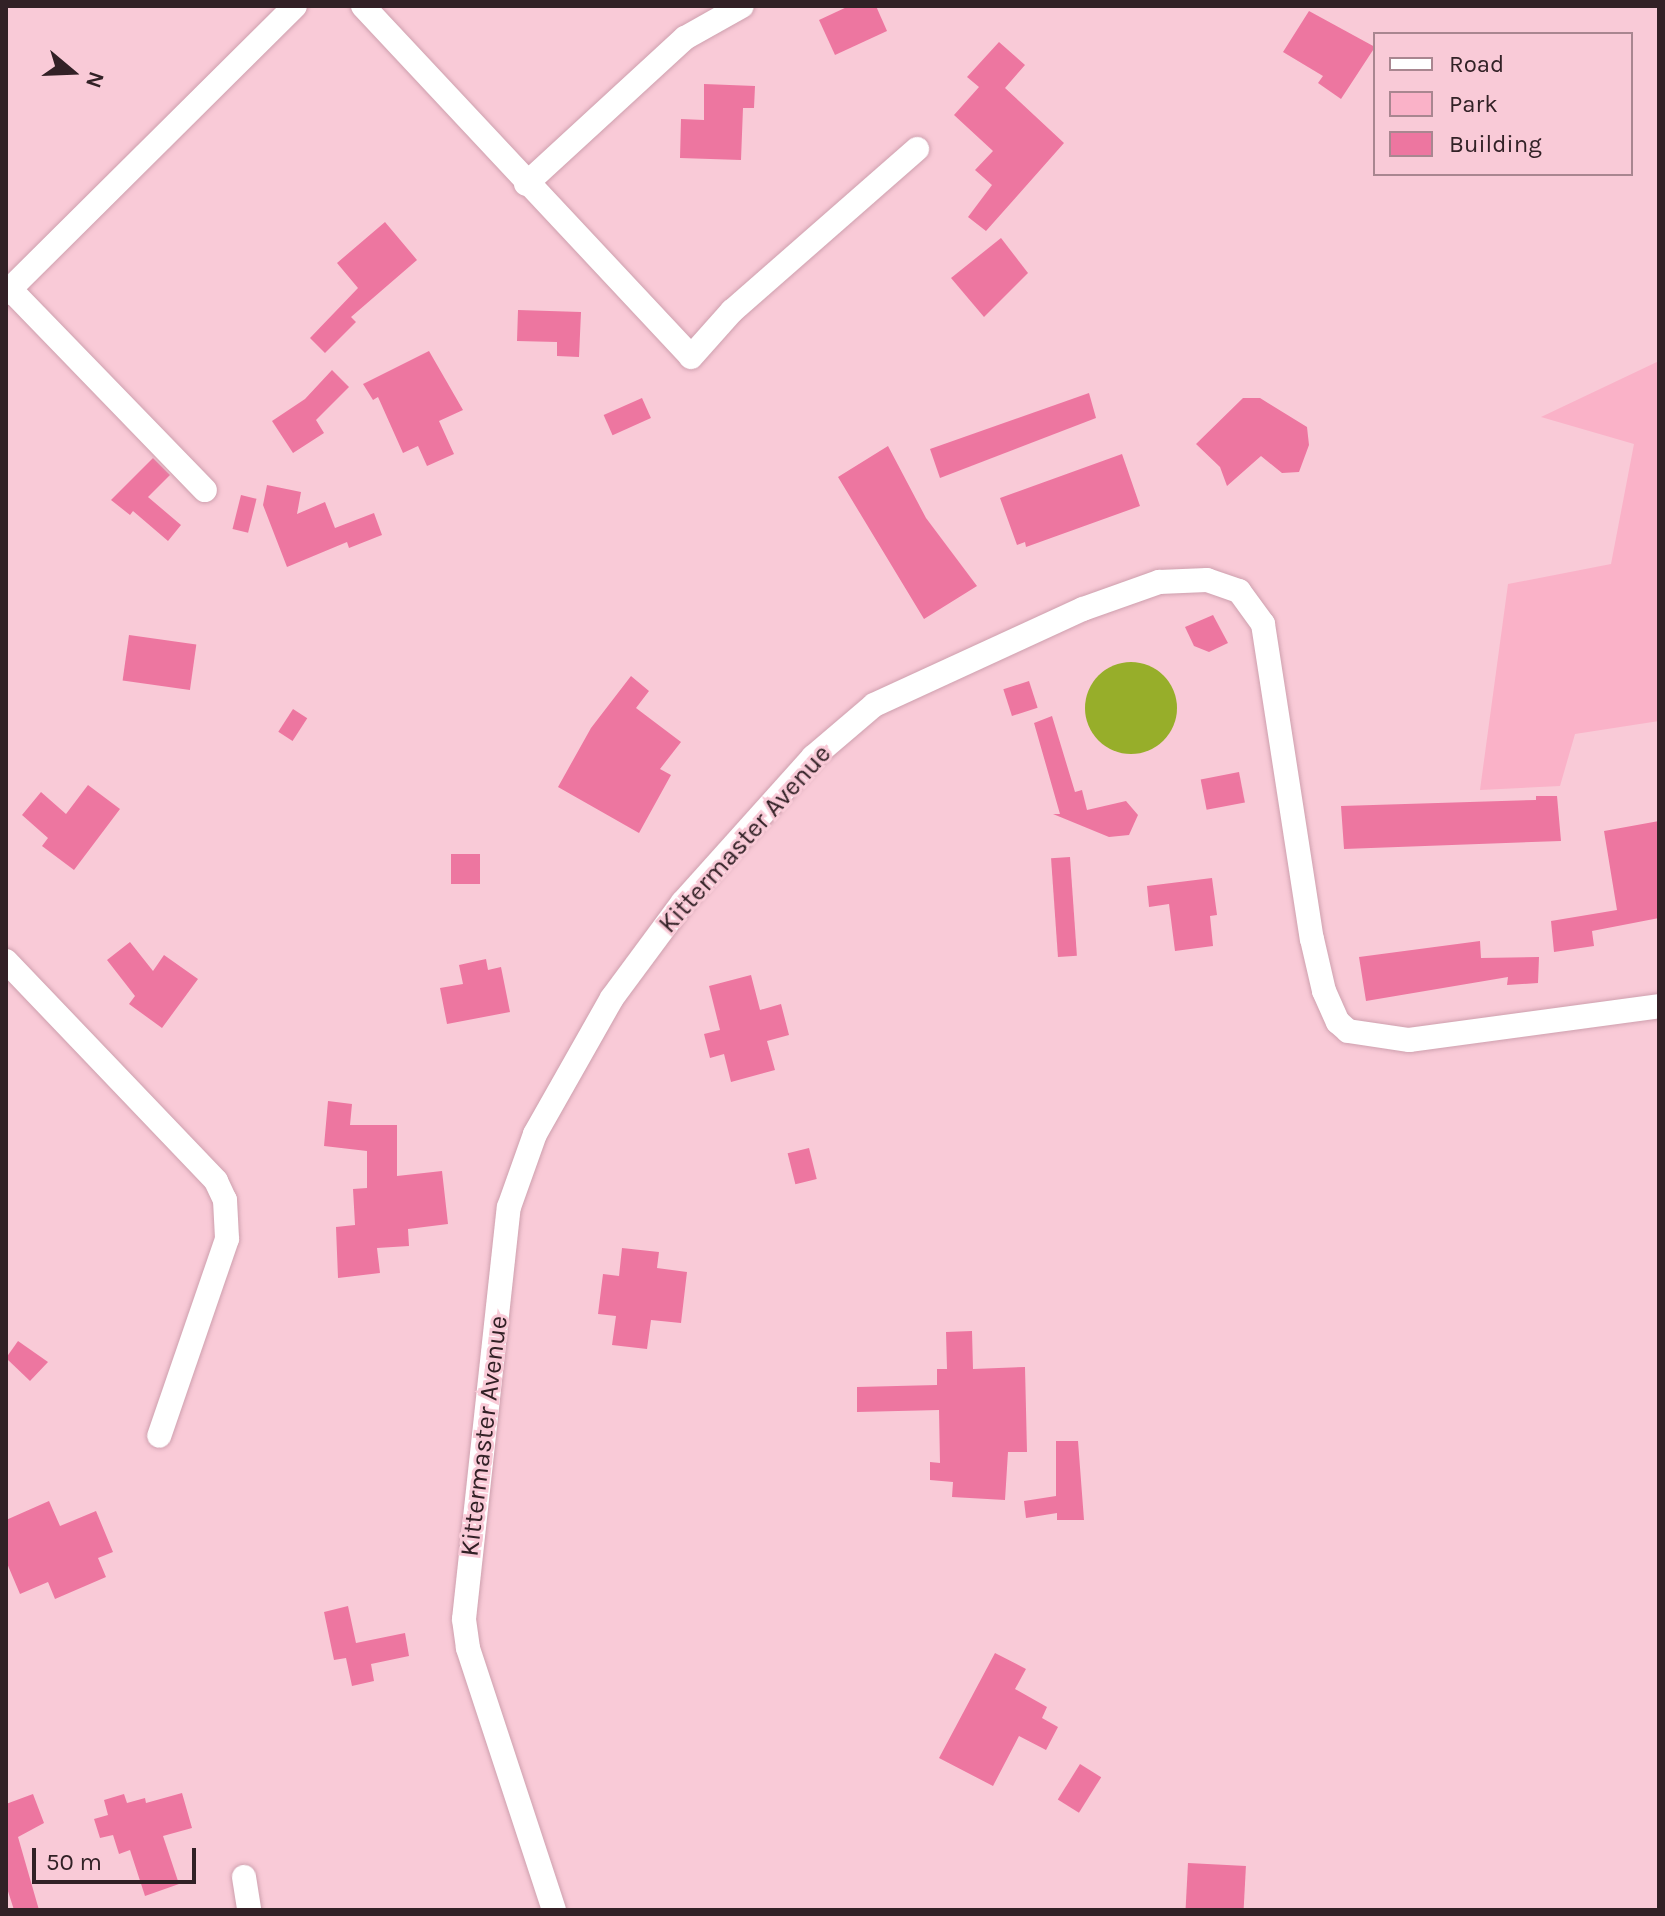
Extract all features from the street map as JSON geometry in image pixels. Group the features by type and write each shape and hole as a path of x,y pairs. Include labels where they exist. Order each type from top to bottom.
{"street":[{"path":"205,490 8,291 295,6"},
{"path":"363,6 526,184 691,357 742,301 917,149"},
{"path":"526,184 685,38 742,6"},
{"name":"Kittermaster Avenue","path":"554,1910 472,1663 464,1619 509,1207 535,1134 612,998 683,902 813,757 874,705 1083,609 1159,582 1207,580 1239,591 1263,624 1312,939 1324,991 1338,1022 1348,1031 1409,1040 1659,1006"},
{"path":"6,961 216,1181 225,1200 227,1239 159,1436"},
{"path":"244,1877 249,1910"}],"green space":[{"path":"1659,361 1659,721 1575,734 1560,786 1480,790 1508,584 1611,564 1634,444 1541,417"}],"shaded area":[{"path":"1131,662 1149,666 1164,675 1173,690 1177,708 1173,726 1164,741 1149,750 1131,754 1113,750 1098,741 1089,726 1085,708 1089,690 1098,675 1113,666"}],"building":[{"path":"849,6 876,6 887,31 835,55 819,20"},
{"path":"1309,11 1373,46 1341,99 1318,83 1323,76 1283,52"},
{"path":"999,42 1025,65 1005,88 1064,143 986,231 968,217 992,185 975,170 993,151 954,115 979,87 967,77"},
{"path":"704,84 755,86 754,108 743,108 741,160 680,158 681,119 704,120"},
{"path":"385,222 417,260 351,317 356,322 325,353 310,338 358,288 337,263"},
{"path":"1001,238 1028,273 984,317 951,278"},
{"path":"518,310 581,312 579,357 557,356 557,342 517,341"},
{"path":"429,351 463,410 439,421 454,454 427,466 418,446 403,453 378,397 373,400 363,384"},
{"path":"332,370 349,387 316,420 324,433 293,453 272,421 305,399"},
{"path":"1089,393 1096,418 940,478 930,449"},
{"path":"642,398 651,418 613,435 604,415"},
{"path":"1243,398 1260,398 1307,427 1309,445 1299,472 1282,473 1261,456 1227,486 1220,467 1196,444"},
{"path":"888,446 926,518 977,586 924,619 838,477"},
{"path":"1122,454 1140,506 1026,547 1025,542 1017,545 1000,498"},
{"path":"153,458 170,475 148,497 181,525 168,541 133,511 130,515 111,500"},
{"path":"267,485 301,492 297,514 325,502 335,528 374,513 382,535 349,548 347,542 287,567 263,505"},
{"path":"241,495 257,499 248,533 233,529"},
{"path":"1213,615 1228,643 1209,652 1194,646 1185,627"},
{"path":"129,635 196,644 190,690 123,681"},
{"path":"631,676 649,691 636,708 681,742 660,769 671,775 639,833 558,787 591,728"},
{"path":"1029,681 1038,708 1012,716 1003,689"},
{"path":"293,709 307,718 293,741 278,732"},
{"path":"1052,716 1075,792 1082,790 1087,810 1126,801 1138,815 1129,835 1109,837 1053,814 1060,814 1034,723"},
{"path":"1239,772 1245,802 1207,810 1201,779"},
{"path":"88,785 120,809 74,870 42,846 48,838 22,815 41,792 66,814"},
{"path":"1536,796 1557,796 1561,841 1344,849 1341,806 1536,800"},
{"path":"1659,821 1659,918 1592,931 1594,946 1554,952 1551,921 1617,910 1604,831"},
{"path":"451,854 480,854 480,884 451,884"},
{"path":"1070,857 1077,956 1058,957 1051,858"},
{"path":"1212,878 1217,915 1210,916 1213,946 1175,951 1169,904 1149,907 1147,886"},
{"path":"1480,941 1481,958 1539,957 1538,983 1507,985 1508,977 1366,1001 1359,957"},
{"path":"130,942 153,971 164,955 198,979 162,1028 129,1004 135,996 107,960"},
{"path":"486,959 488,970 501,967 510,1012 447,1024 440,988 463,984 459,965"},
{"path":"751,975 760,1010 781,1004 789,1035 767,1041 775,1070 731,1082 724,1054 710,1058 704,1034 720,1030 709,986"},
{"path":"328,1101 352,1104 350,1125 397,1125 397,1176 442,1171 448,1224 408,1229 409,1246 377,1248 380,1273 338,1278 336,1227 355,1225 353,1189 367,1188 367,1151 324,1146"},
{"path":"809,1148 817,1179 795,1184 788,1153"},
{"path":"622,1248 659,1252 657,1268 687,1272 681,1323 651,1320 647,1349 612,1345 616,1316 598,1314 603,1274 619,1276"},
{"path":"972,1331 973,1369 1025,1367 1027,1452 1008,1452 1005,1500 952,1497 953,1482 930,1480 930,1462 940,1463 939,1410 857,1412 857,1387 937,1385 937,1369 947,1369 946,1332"},
{"path":"18,1341 48,1362 30,1381 6,1358"},
{"path":"1056,1441 1078,1441 1084,1520 1057,1520 1057,1513 1026,1518 1024,1501 1056,1496"},
{"path":"49,1501 60,1526 96,1511 113,1552 98,1558 106,1577 55,1599 48,1582 20,1594 6,1561 6,1520"},
{"path":"348,1606 356,1643 405,1633 409,1656 371,1664 374,1681 352,1686 346,1658 334,1660 324,1612"},
{"path":"995,1653 1026,1669 1015,1689 1047,1707 1042,1718 1058,1727 1046,1750 1019,1736 993,1786 939,1758"},
{"path":"1080,1764 1101,1777 1079,1813 1058,1800"},
{"path":"182,1793 192,1828 163,1836 179,1884 145,1896 130,1850 119,1854 113,1835 100,1838 94,1819 108,1815 104,1800 124,1794 127,1803 145,1798 146,1803"},
{"path":"33,1794 44,1823 18,1837 39,1910 14,1910 6,1885 6,1804"},
{"path":"1188,1863 1246,1866 1244,1910 1186,1910"}]}
